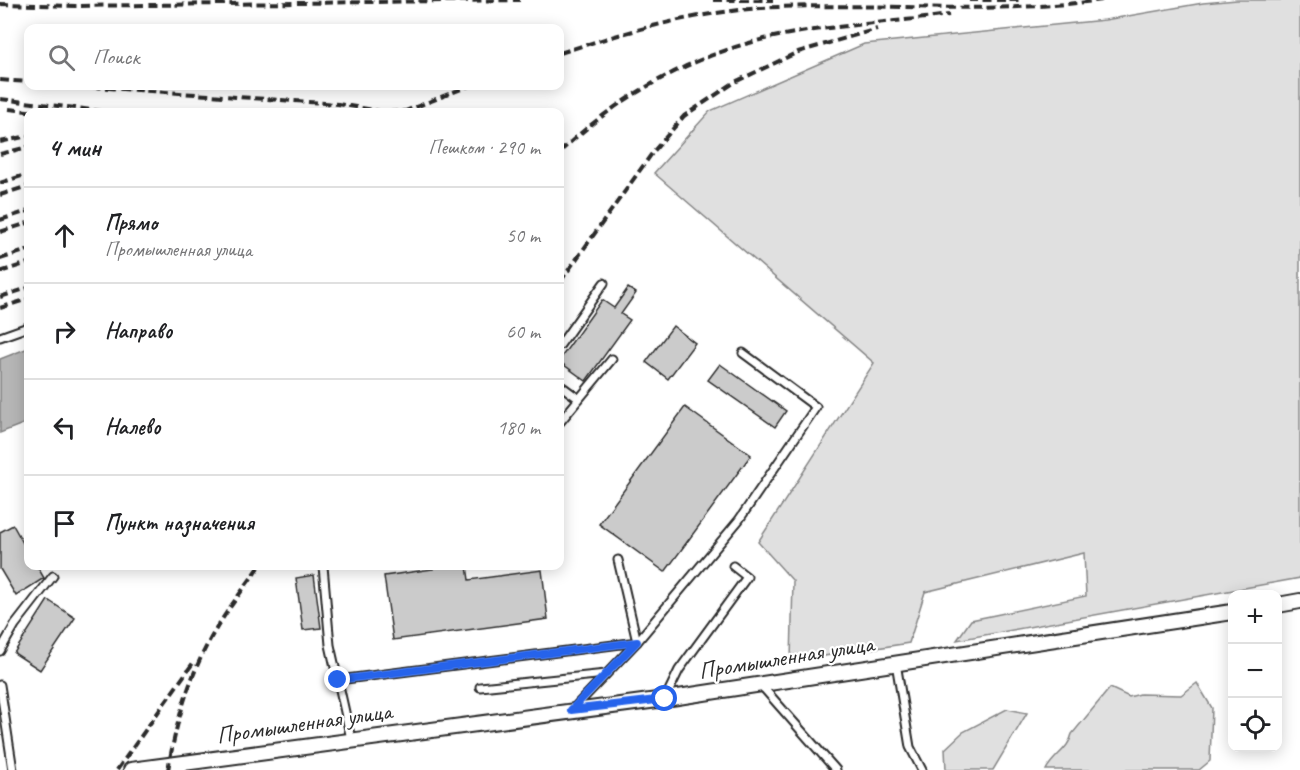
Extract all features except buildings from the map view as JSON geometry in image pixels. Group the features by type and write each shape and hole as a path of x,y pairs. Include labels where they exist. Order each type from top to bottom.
{"street":[{"path":"1282,604 1300,601"},
{"name":"Промышленная улица","path":"131,770 222,760 351,739 665,699 1228,613"}],"lane":[{"path":"564,339 604,283"},
{"path":"0,337 24,328"},
{"path":"571,710 637,642 740,520 816,407 743,353"},
{"path":"564,417 612,358"},
{"path":"564,388 579,399"},
{"path":"618,560 637,642"},
{"path":"665,699 679,670 747,577 733,566"},
{"path":"323,570 330,645 351,739"},
{"path":"0,651 15,625 53,576"},
{"path":"338,680 637,642"},
{"path":"896,663 910,747 922,770"},
{"path":"480,687 606,674"},
{"path":"759,684 836,770"},
{"path":"0,685 13,770"}],"shaded area":[{"path":"1237,0 1300,0 1300,578 957,640 971,620 1086,596 1084,553 925,592 909,643 791,661 793,581 758,542 874,363 654,173 710,111 864,44 1105,20 1203,3"},
{"path":"24,350 24,424 0,433 0,359"},
{"path":"1197,683 1212,708 1210,761 1199,770 1046,770 1110,688 1129,697 1140,694 1181,695"},
{"path":"1007,709 1027,713 993,770 946,770 945,749 963,732"}],"railway":[{"path":"0,4 75,6 520,0"},
{"path":"713,0 773,0"},
{"path":"969,0 1020,0"},
{"path":"564,52 667,23 750,9 819,6 1021,7 1102,0"},
{"path":"564,148 605,114 630,97 684,67 712,55 791,34 949,15"},
{"path":"564,276 653,152 684,116 735,82 798,52 877,29"},
{"path":"0,80 24,82"},
{"path":"137,90 338,104 362,108"},
{"path":"413,108 459,90"},
{"path":"0,99 75,108"},
{"path":"9,109 24,111"},
{"path":"0,142 24,137"},
{"path":"0,154 24,148"},
{"path":"0,183 24,175"},
{"path":"0,195 24,187"},
{"path":"0,220 24,212"},
{"path":"0,232 24,224"},
{"path":"0,259 24,251"},
{"path":"0,272 24,264"},
{"path":"0,297 24,289"},
{"path":"0,308 24,300"},
{"path":"168,770 179,717 197,666 218,625 257,570"},
{"path":"117,770 193,663"}],"route":[{"path":"338,680 637,642 571,710 665,699"}]}
